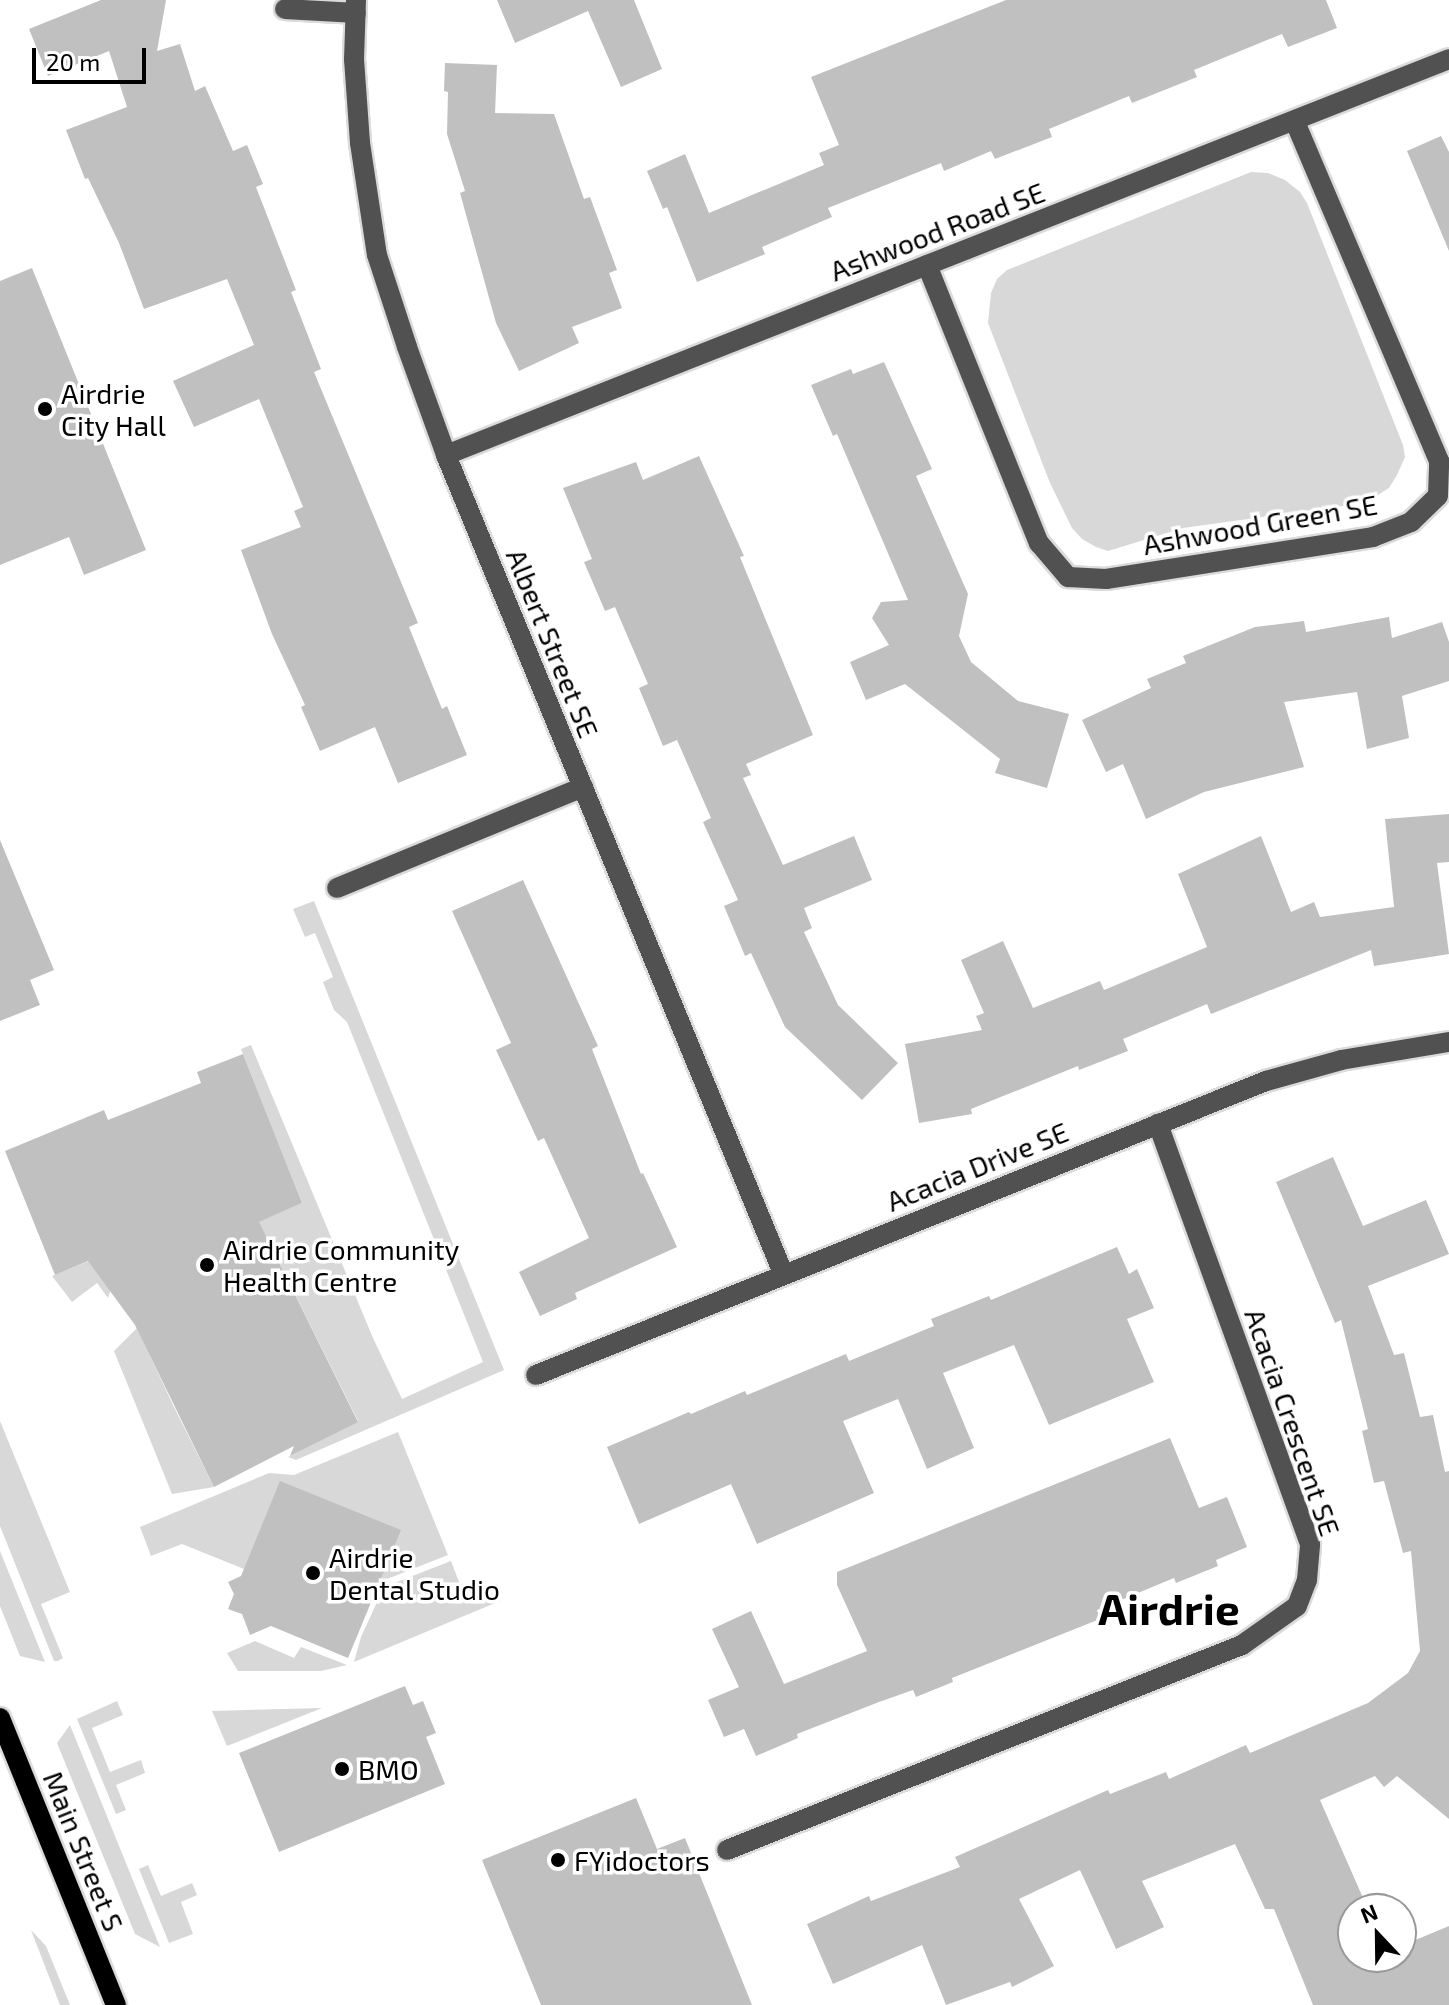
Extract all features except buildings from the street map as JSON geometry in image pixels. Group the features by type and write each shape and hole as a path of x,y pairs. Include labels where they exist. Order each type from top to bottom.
{"main road":[{"name":"Main Street S","path":"0,1718 116,2005"}],"street":[{"name":"Albert Street SE","path":"285,9 356,6 354,59 360,143 377,255 446,455 783,1273"},
{"name":"Ashwood Road SE","path":"446,455 1449,59"},
{"name":"Ashwood Green SE","path":"927,265 1039,543 1068,577 1106,579 1373,537 1411,522 1438,496 1439,461 1295,121"},
{"path":"337,888 583,787"},
{"name":"Acacia Drive SE","path":"536,1375 1266,1081 1341,1060 1449,1042"},
{"name":"Acacia Crescent SE","path":"727,1850 1242,1645 1297,1606 1307,1580 1310,1544 1158,1124"}],"shaded area":[{"path":"1251,172 1268,173 1285,180 1300,192 1307,203 1403,445 1405,457 1389,488 1365,503 1183,528 1108,551 1096,547 1082,539 1072,528 1050,483 988,323 991,293 997,279 1007,270"},
{"path":"314,901 504,1370 296,1460 288,1457 358,1421 275,1254 256,1223 302,1203 241,1049 251,1045 373,1338 402,1399 483,1362 347,1022 334,1010 323,982 333,977 315,933 305,937 293,909"},
{"path":"126,1246 108,1298 97,1283 72,1302 52,1276"},
{"path":"137,1328 214,1487 172,1494 114,1351"},
{"path":"0,1421 70,1592 41,1604 63,1658 58,1661 54,1661 0,1526"},
{"path":"398,1432 448,1555 387,1579 244,1569 182,1544 151,1556 140,1527 269,1473 294,1475"},
{"path":"0,1551 45,1662 20,1656 0,1606"},
{"path":"451,1561 467,1603 496,1591 500,1601 354,1662 361,1637 384,1587"},
{"path":"255,1641 294,1658 301,1647 347,1665 321,1671 238,1671 227,1653"},
{"path":"117,1701 123,1715 92,1728 110,1772 141,1760 145,1773 116,1785 126,1810 116,1814 77,1719"},
{"path":"322,1708 227,1746 212,1711"},
{"path":"70,1725 160,1947 135,1934 57,1743"},
{"path":"148,1865 161,1896 192,1883 197,1895 181,1902 193,1934 169,1943 139,1869"},
{"path":"31,1930 46,1946 70,2005 60,2005"}],"place":[{"name":"Airdrie City Hall","path":"45,409"},
{"name":"Airdrie Community Health Centre","path":"207,1265"},
{"name":"Airdrie Dental Studio","path":"313,1573"},
{"name":"BMO","path":"342,1769"},
{"name":"FYidoctors","path":"558,1860"}],"district":[{"name":"Airdrie","path":"1169,1608"}]}
